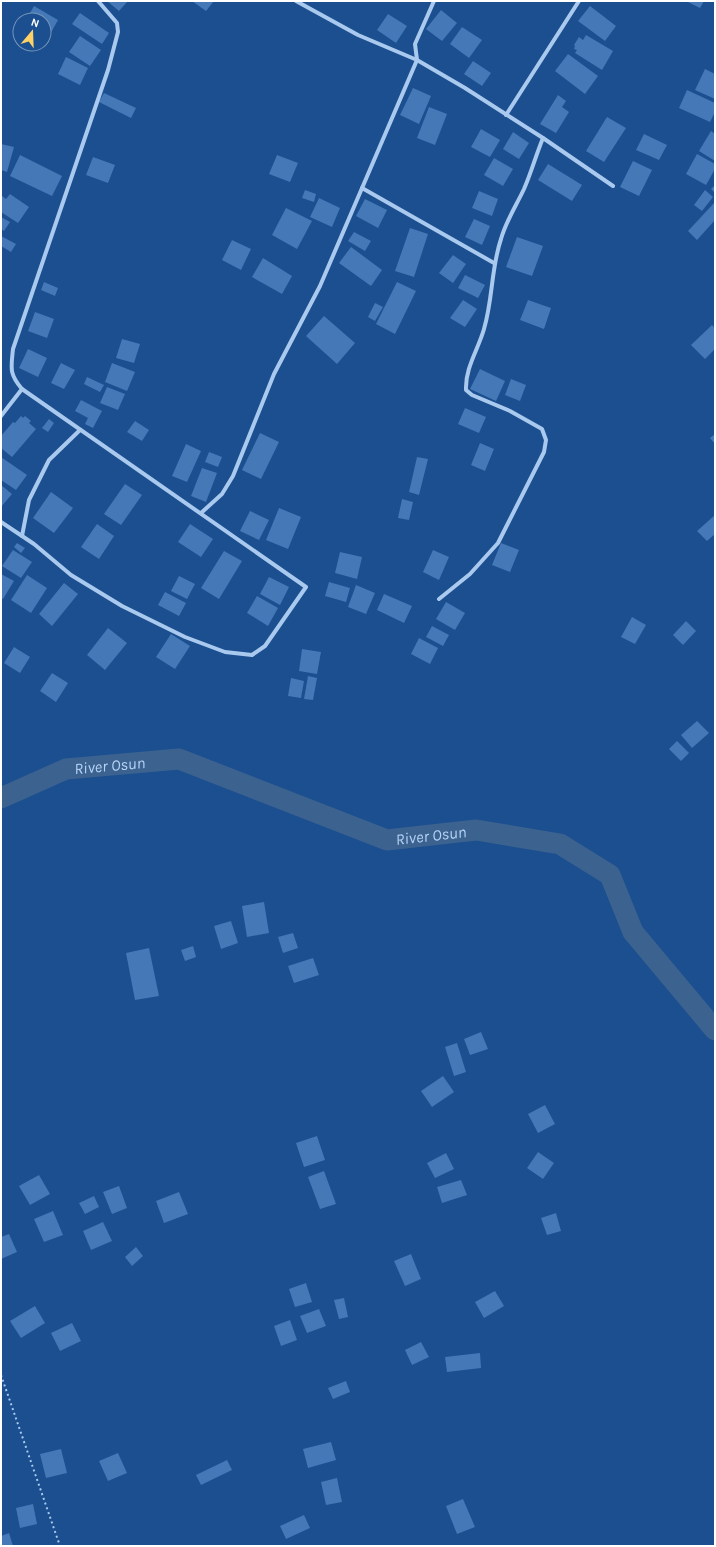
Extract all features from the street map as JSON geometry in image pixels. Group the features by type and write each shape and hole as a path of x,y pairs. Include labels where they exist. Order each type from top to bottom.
{"street":[{"path":"1,522 22,536 71,575 122,606 185,636 224,652 252,655 265,646 306,587 22,389 13,379 10,371 13,349 108,70 118,32 117,24 114,19 98,1"},
{"path":"296,1 358,35 416,60 542,138 613,186"},
{"path":"201,513 222,494 234,476 274,374 320,286 416,60 415,44 434,1"},
{"path":"506,115 579,1"},
{"path":"439,599 470,574 498,543 544,452 546,440 542,429 510,411 472,395 466,390 465,377 484,330 490,308 494,263 501,239 510,216 524,189 542,138"},
{"path":"362,188 494,263"},
{"path":"1,416 22,389"},
{"path":"22,536 29,500 49,460 80,430"}],"path":[{"path":"1,1375 60,1546"}],"building":[{"path":"107,1 128,1 119,11"},
{"path":"192,1 214,1 206,11"},
{"path":"686,1 704,1 700,8"},
{"path":"34,6 44,12 31,12"},
{"path":"590,6 616,26 605,41 578,21"},
{"path":"441,10 457,23 442,41 426,29"},
{"path":"80,13 109,33 102,44 72,24"},
{"path":"388,14 407,26 396,43 377,30"},
{"path":"52,16 58,20 52,31"},
{"path":"462,27 482,40 469,58 450,44"},
{"path":"586,35 613,51 602,70 575,53 577,50 574,49 574,45 579,37 583,40"},
{"path":"80,36 101,50 90,66 69,52"},
{"path":"568,54 598,76 585,94 555,71"},
{"path":"66,57 88,68 80,85 58,74"},
{"path":"473,61 491,73 482,86 464,74"},
{"path":"705,69 715,74 715,99 695,90"},
{"path":"413,88 431,96 419,124 400,115"},
{"path":"687,90 715,103 715,112 710,122 679,108"},
{"path":"104,93 136,108 131,118 99,102"},
{"path":"558,95 566,101 562,107 569,112 556,133 540,124"},
{"path":"429,107 447,114 435,145 417,138"},
{"path":"607,117 626,128 604,162 586,151"},
{"path":"481,129 500,140 490,157 471,147"},
{"path":"711,131 715,134 715,161 699,151"},
{"path":"513,132 529,143 519,159 503,149"},
{"path":"644,134 667,145 659,160 636,150"},
{"path":"1,144 14,147 7,172 1,170"},
{"path":"697,154 715,164 715,169 706,185 686,174"},
{"path":"20,155 62,176 52,196 10,176"},
{"path":"277,155 298,163 290,182 269,174"},
{"path":"93,157 115,165 108,183 86,175"},
{"path":"494,158 513,169 503,186 484,175"},
{"path":"633,161 652,170 639,196 620,187"},
{"path":"548,164 582,185 572,201 538,180"},
{"path":"715,185 715,193 711,189"},
{"path":"305,190 316,194 314,202 302,198"},
{"path":"705,190 713,197 702,211 694,205"},
{"path":"479,191 498,199 492,216 472,208"},
{"path":"10,194 29,207 18,223 1,212 2,196 6,199"},
{"path":"319,198 340,208 332,227 310,217"},
{"path":"365,199 387,210 378,228 356,216"},
{"path":"715,202 715,220 697,240 688,231"},
{"path":"286,208 312,221 297,249 272,235"},
{"path":"1,217 10,222 4,231 1,229"},
{"path":"474,219 490,226 482,245 465,237"},
{"path":"410,228 428,234 414,277 395,271"},
{"path":"354,232 371,241 365,251 348,241"},
{"path":"1,236 16,244 11,252 1,246"},
{"path":"517,237 543,246 532,276 506,267"},
{"path":"232,240 251,249 241,270 222,260"},
{"path":"351,247 382,270 371,286 339,263"},
{"path":"453,255 466,264 453,283 439,273"},
{"path":"263,258 292,276 282,294 252,277"},
{"path":"465,275 485,285 478,298 458,288"},
{"path":"44,282 58,288 55,296 41,290"},
{"path":"397,282 416,291 395,334 376,324"},
{"path":"463,300 477,309 465,327 450,318"},
{"path":"528,300 551,308 544,329 520,320"},
{"path":"375,303 383,307 375,321 368,317"},
{"path":"35,312 54,319 47,338 28,331"},
{"path":"324,316 355,343 337,364 306,336"},
{"path":"712,325 715,328 715,349 705,359 691,345"},
{"path":"122,339 140,344 134,363 116,358"},
{"path":"28,349 47,358 38,377 19,368"},
{"path":"61,363 75,370 64,389 51,383"},
{"path":"112,363 135,372 127,391 105,382"},
{"path":"480,369 505,381 496,401 470,389"},
{"path":"87,377 104,385 100,392 84,384"},
{"path":"511,379 526,385 520,401 505,395"},
{"path":"107,387 125,394 118,410 100,403"},
{"path":"81,400 102,411 93,428 85,424 88,418 75,411"},
{"path":"465,408 486,417 479,433 458,424"},
{"path":"21,416 23,418 25,416 31,421 29,423 36,429 12,457 1,448 1,436 13,422 15,423"},
{"path":"49,419 54,423 48,432 42,428"},
{"path":"135,421 149,430 142,441 127,432"},
{"path":"260,433 279,442 261,479 242,470"},
{"path":"715,434 715,444 710,438"},
{"path":"480,443 494,449 485,471 471,465"},
{"path":"186,444 201,451 187,482 172,476"},
{"path":"209,452 222,457 218,467 205,462"},
{"path":"1,457 27,475 16,490 1,480"},
{"path":"417,457 428,459 419,495 409,492"},
{"path":"202,468 217,473 206,502 191,496"},
{"path":"125,484 142,495 121,525 104,514"},
{"path":"1,485 12,494 1,507"},
{"path":"51,492 73,508 54,533 33,518"},
{"path":"402,499 413,502 409,520 398,518"},
{"path":"279,508 301,517 288,549 266,540"},
{"path":"250,511 269,520 259,540 240,531"},
{"path":"715,515 715,534 707,541 697,531"},
{"path":"97,524 114,536 99,559 81,547"},
{"path":"190,524 213,539 201,557 178,542"},
{"path":"17,543 25,548 21,553 14,547"},
{"path":"501,543 519,550 510,572 492,565"},
{"path":"13,550 32,562 21,578 2,566"},
{"path":"433,550 449,557 439,580 423,572"},
{"path":"224,551 242,561 219,599 201,588"},
{"path":"340,552 362,557 357,579 335,573"},
{"path":"1,574 14,581 3,599 1,598"},
{"path":"27,575 47,588 31,613 11,600"},
{"path":"179,576 195,584 187,599 171,591"},
{"path":"269,577 289,587 280,605 260,594"},
{"path":"329,582 350,588 346,602 325,596"},
{"path":"64,583 78,594 52,626 39,614"},
{"path":"356,585 375,593 366,614 348,607"},
{"path":"165,592 186,603 179,616 158,605"},
{"path":"384,594 412,606 404,623 377,610"},
{"path":"257,596 278,608 268,626 247,613"},
{"path":"446,602 465,613 455,630 436,619"},
{"path":"632,617 646,625 635,644 621,637"},
{"path":"686,621 696,631 683,645 673,635"},
{"path":"432,626 449,635 443,646 426,637"},
{"path":"108,628 127,643 105,670 87,655"},
{"path":"171,634 190,646 175,669 156,657"},
{"path":"419,638 438,648 430,664 411,654"},
{"path":"14,647 30,657 20,673 4,663"},
{"path":"302,649 321,652 317,674 299,671"},
{"path":"52,673 68,683 56,702 40,691"},
{"path":"308,676 317,678 313,700 304,699"},
{"path":"291,678 304,681 301,698 288,696"},
{"path":"697,721 709,733 692,748 681,735"},
{"path":"677,741 689,753 681,761 669,749"},
{"path":"264,902 269,933 247,937 242,906"},
{"path":"231,921 238,943 221,949 214,926"},
{"path":"293,933 298,948 283,953 278,937"},
{"path":"193,946 196,957 185,961 181,950"},
{"path":"149,948 159,996 135,1000 126,953"},
{"path":"313,958 319,975 294,983 288,966"},
{"path":"481,1032 488,1049 470,1055 464,1039"},
{"path":"457,1043 466,1072 454,1076 445,1047"},
{"path":"443,1076 454,1092 432,1107 421,1091"},
{"path":"545,1105 555,1124 538,1133 528,1114"},
{"path":"317,1136 325,1160 304,1167 296,1143"},
{"path":"538,1152 554,1163 543,1179 527,1168"},
{"path":"446,1153 454,1169 435,1178 427,1163"},
{"path":"324,1171 336,1204 320,1209 308,1177"},
{"path":"39,1175 50,1194 30,1205 19,1186"},
{"path":"461,1180 467,1195 442,1203 437,1187"},
{"path":"119,1186 127,1208 112,1214 103,1192"},
{"path":"179,1192 188,1214 164,1223 156,1201"},
{"path":"94,1196 99,1207 85,1214 79,1203"},
{"path":"53,1211 63,1235 44,1242 34,1219"},
{"path":"556,1213 561,1231 547,1235 541,1218"},
{"path":"103,1222 112,1241 91,1250 83,1231"},
{"path":"9,1234 17,1252 1,1259 1,1237"},
{"path":"136,1247 143,1256 132,1266 125,1257"},
{"path":"411,1254 421,1279 405,1286 394,1261"},
{"path":"306,1283 312,1302 295,1307 289,1289"},
{"path":"495,1291 504,1306 484,1318 475,1302"},
{"path":"344,1298 348,1317 339,1319 334,1300"},
{"path":"35,1306 45,1323 21,1338 10,1321"},
{"path":"319,1309 326,1326 307,1333 300,1316"},
{"path":"290,1320 297,1340 281,1346 274,1326"},
{"path":"72,1323 81,1341 60,1351 51,1333"},
{"path":"421,1342 429,1357 412,1365 405,1350"},
{"path":"480,1353 481,1368 447,1372 445,1357"},
{"path":"346,1381 350,1392 333,1399 328,1388"},
{"path":"331,1442 336,1460 308,1468 303,1449"},
{"path":"61,1449 67,1473 46,1478 40,1454"},
{"path":"118,1453 127,1473 108,1481 99,1461"},
{"path":"227,1460 232,1470 201,1485 196,1475"},
{"path":"337,1478 342,1502 326,1505 321,1482"},
{"path":"463,1499 475,1527 457,1534 446,1506"},
{"path":"33,1504 37,1524 20,1528 16,1508"},
{"path":"304,1515 310,1528 286,1539 280,1526"},
{"path":"9,1533 13,1546 1,1546 1,1536"}],"waterway":[{"name":"River Osun","path":"1,798 66,769 179,759 387,840 476,830 560,844 610,875 633,932 715,1030"}]}
